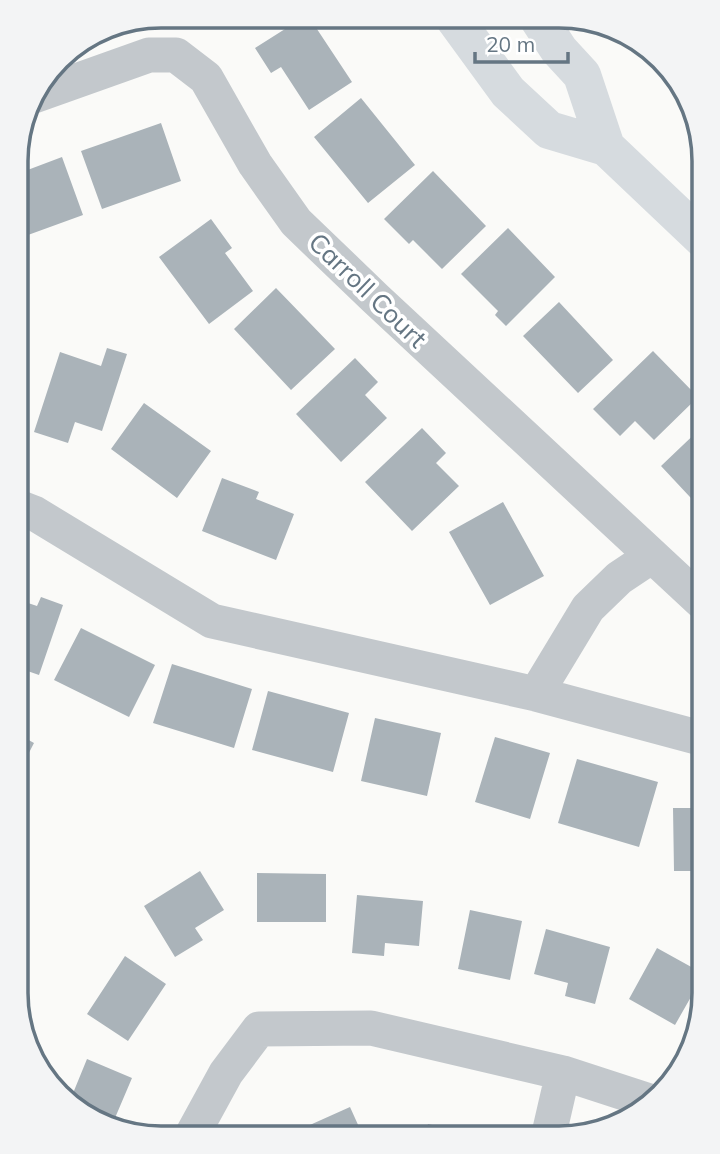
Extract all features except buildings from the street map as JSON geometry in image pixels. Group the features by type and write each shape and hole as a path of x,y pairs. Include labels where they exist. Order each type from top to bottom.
{"street":[{"path":"461,28 508,92 549,130 606,147 692,229"},
{"path":"545,28 559,50 582,75 606,147"},
{"name":"Carroll Court","path":"48,91 149,55 176,55 206,78 255,164 296,222 692,593"},
{"path":"28,511 212,621 536,694 692,736"},
{"path":"536,694 588,608 619,578 652,556"},
{"path":"197,1126 226,1073 258,1029 371,1028 563,1073 641,1098"},
{"path":"551,1126 563,1073"}]}
